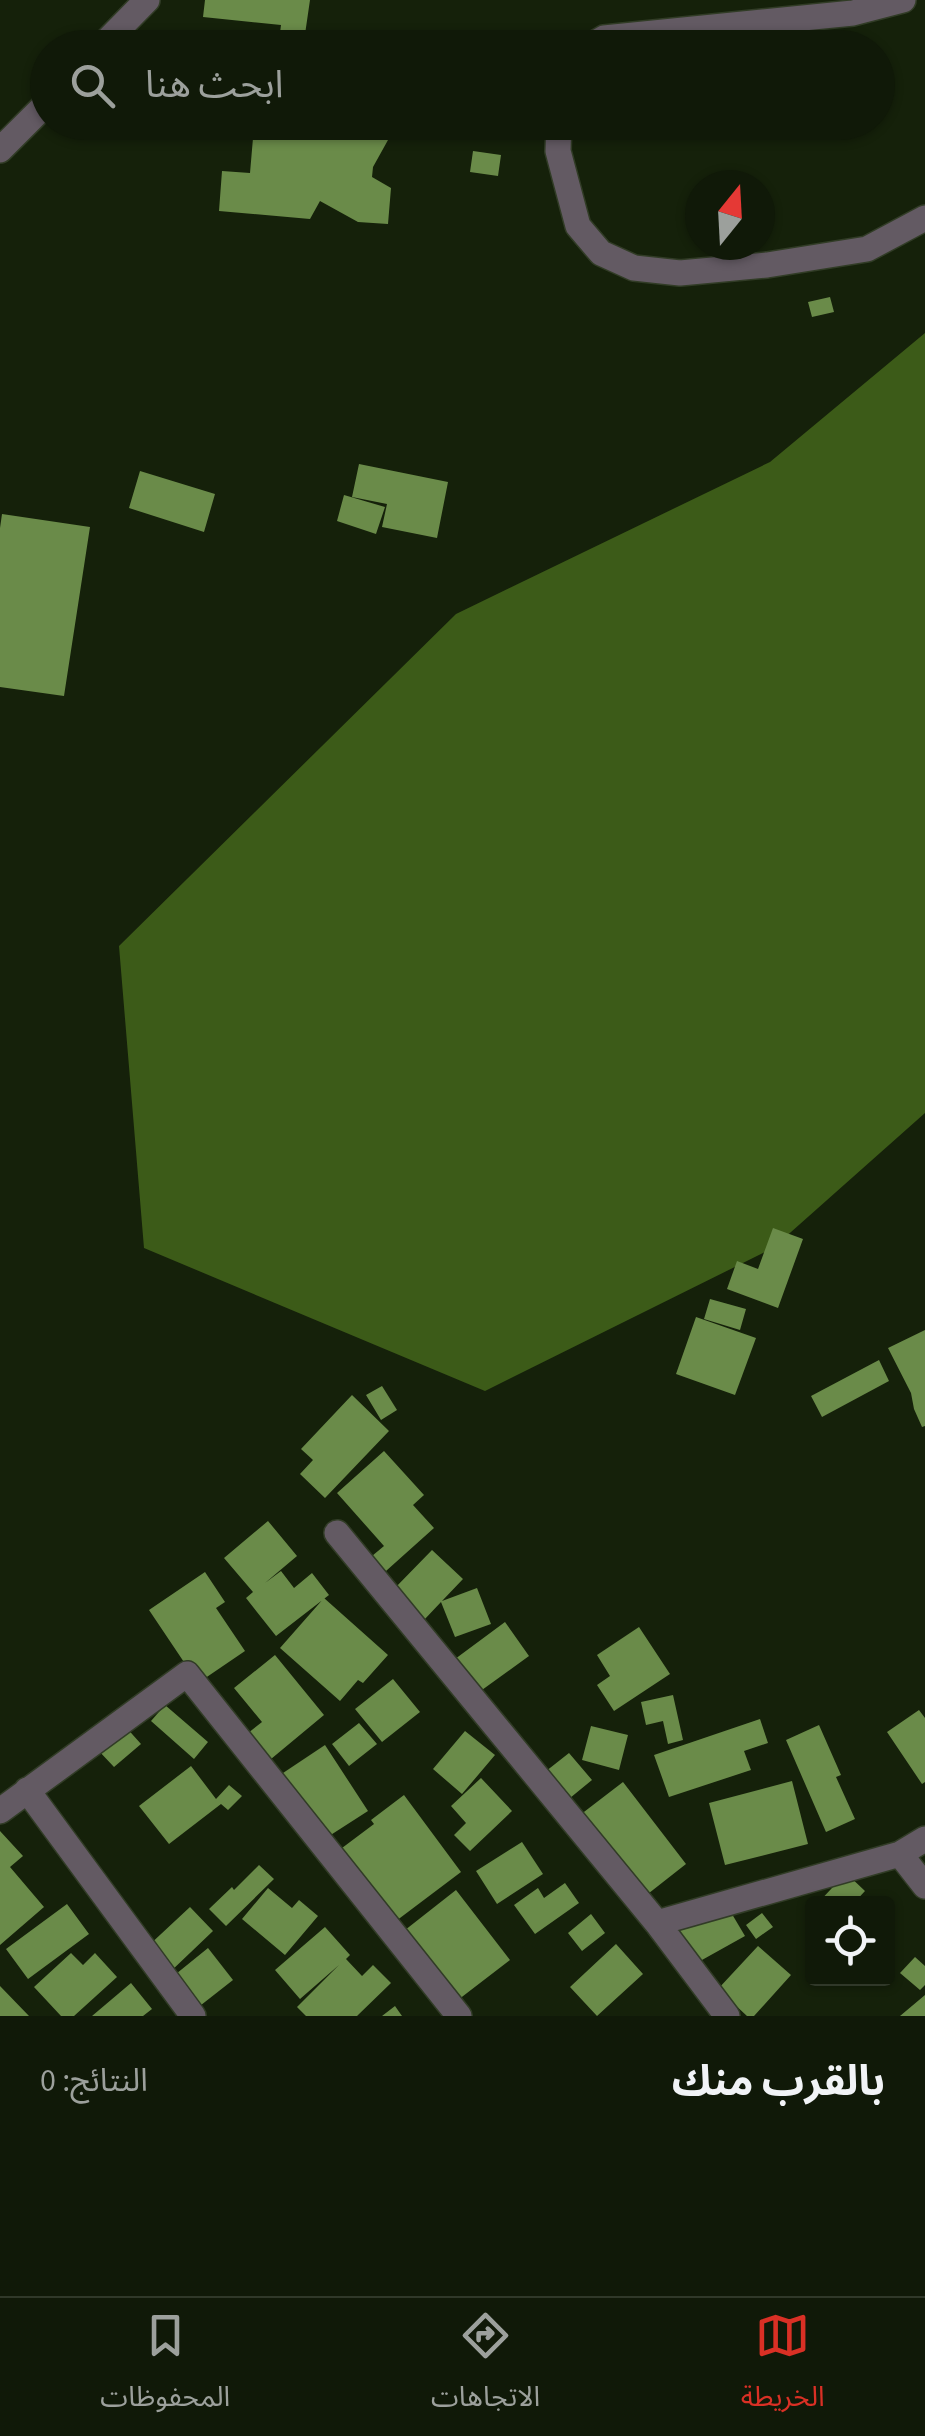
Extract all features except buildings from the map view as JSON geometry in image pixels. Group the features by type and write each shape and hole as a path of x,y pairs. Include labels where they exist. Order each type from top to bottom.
{"street":[{"path":"118,30 147,0"},
{"path":"683,30 852,13 903,0"},
{"path":"0,150 30,120"},
{"path":"559,140 558,151 578,226 602,253 634,268 680,273 766,265 867,249 925,218"},
{"path":"337,1533 657,1923 727,2016"},
{"path":"0,1812 187,1674 459,2016"},
{"path":"27,1790 194,2016"},
{"path":"657,1923 900,1854 925,1839"},
{"path":"900,1854 925,1886"}],"green space":[{"path":"925,333 925,1113 773,1248 485,1391 144,1248 119,946 456,614 770,462"}]}
